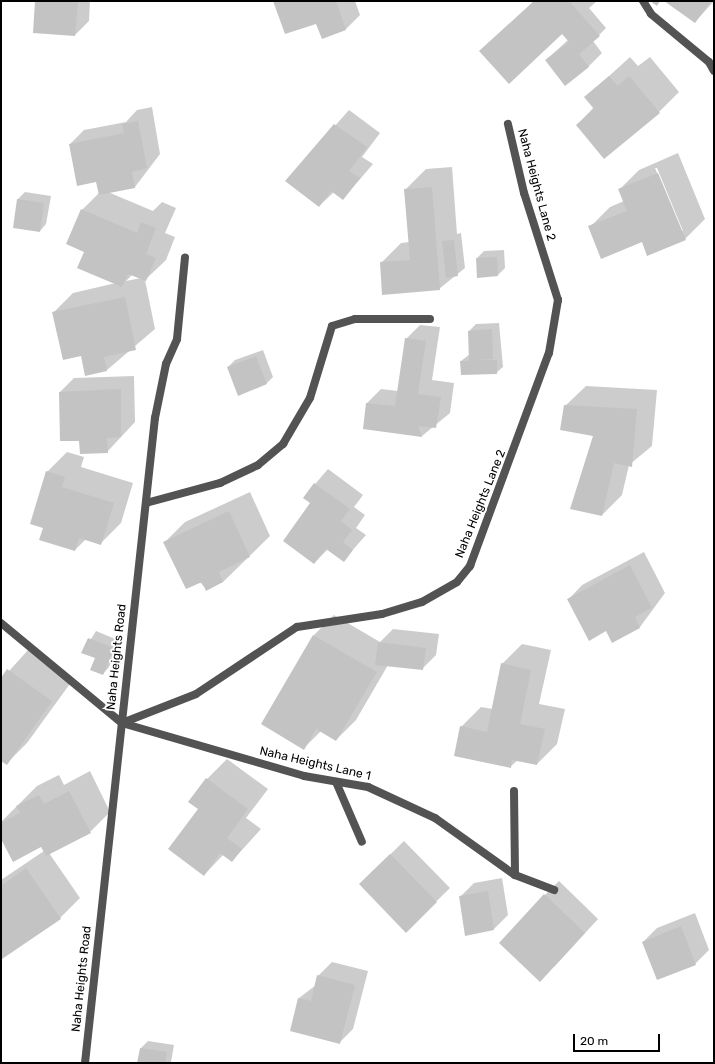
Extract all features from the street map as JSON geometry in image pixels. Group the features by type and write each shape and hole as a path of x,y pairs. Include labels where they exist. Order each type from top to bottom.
{"street":[{"path":"643,1 651,14 709,62 714,71"},
{"name":"Naha Heights Lane 2","path":"122,723 196,694 297,628 382,614 422,602 457,582 470,566 549,353 558,300 524,193 508,124"},
{"name":"Naha Heights Road","path":"84,1063 155,418 166,364 177,339 185,257"},
{"path":"146,503 220,483 258,465 283,444 310,398 332,326 355,319 430,319"},
{"path":"1,623 122,723"},
{"name":"Naha Heights Lane 1","path":"122,723 196,747 336,782 368,788 435,818 515,875 554,890"},
{"path":"336,782 362,842"},
{"path":"514,791 515,875"}],"building":[{"path":"35,1 78,1 75,36 33,33"},
{"path":"273,1 336,1 346,30 322,39 316,24 285,34"},
{"path":"534,1 569,1 600,36 579,54 589,67 565,86 545,60 569,42 562,34 509,84 479,51"},
{"path":"650,1 660,1 657,6"},
{"path":"664,1 711,1 695,23"},
{"path":"609,76 618,86 629,76 660,113 604,159 576,125 594,109 584,97"},
{"path":"138,121 147,168 132,172 135,188 99,195 96,182 77,186 69,144 124,133 122,124"},
{"path":"334,124 367,147 349,171 360,178 343,200 331,191 319,207 285,181"},
{"path":"658,173 686,240 647,256 642,242 601,259 588,226 627,211 618,189"},
{"path":"432,187 440,290 382,295 380,262 410,260 404,189"},
{"path":"17,199 44,203 40,232 13,228"},
{"path":"81,209 137,233 141,222 156,228 146,254 156,258 146,281 128,274 122,287 77,268 84,252 66,244"},
{"path":"454,240 458,276 446,278 442,241"},
{"path":"497,257 498,276 477,278 476,258"},
{"path":"125,297 136,350 104,357 107,371 85,376 81,356 63,360 52,312"},
{"path":"492,329 493,359 477,360 497,360 497,374 461,375 460,361 469,361 468,331"},
{"path":"405,338 426,341 418,394 441,397 436,428 418,426 422,437 363,429 366,403 395,406"},
{"path":"256,356 267,384 238,396 227,367"},
{"path":"121,389 121,437 107,438 108,453 80,454 79,441 60,441 59,392"},
{"path":"564,405 637,409 632,467 614,463 602,516 570,509 593,436 560,430"},
{"path":"46,471 65,477 62,487 114,503 101,545 79,538 75,551 39,540 43,528 30,524"},
{"path":"314,483 350,509 341,521 352,530 343,542 353,550 344,562 326,549 314,564 283,541 310,503 303,498"},
{"path":"229,511 250,557 219,572 223,582 206,591 202,582 186,589 163,542"},
{"path":"630,565 652,608 635,617 640,628 612,643 606,631 589,641 567,599"},
{"path":"313,635 377,672 336,741 316,729 304,750 261,724"},
{"path":"88,638 114,648 103,675 90,670 95,658 81,653"},
{"path":"378,642 426,648 423,670 375,665"},
{"path":"501,663 531,670 520,724 545,729 537,765 512,760 511,768 454,756 460,726 487,732"},
{"path":"7,669 52,701 7,765 1,761 1,678"},
{"path":"206,778 248,809 227,838 242,849 232,862 220,853 204,876 168,849 198,809 188,802"},
{"path":"69,791 91,833 46,856 41,847 13,862 1,839 1,823 20,813 16,806 39,795 44,804"},
{"path":"390,854 437,902 406,933 359,884"},
{"path":"26,868 61,919 2,959 1,886"},
{"path":"488,891 494,930 465,936 459,896"},
{"path":"544,894 585,933 540,982 499,943"},
{"path":"681,926 696,965 657,980 642,942"},
{"path":"317,975 355,985 340,1044 290,1031 298,998 311,1001"},
{"path":"140,1048 167,1052 165,1063 137,1063"}]}
